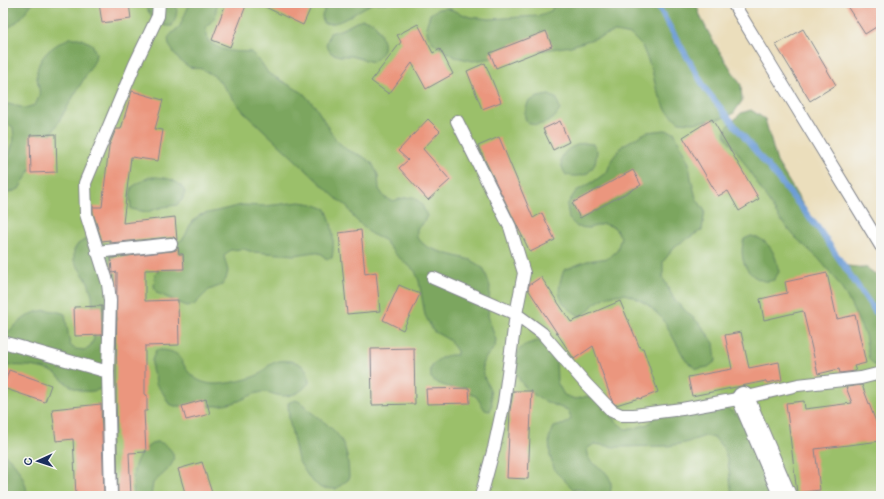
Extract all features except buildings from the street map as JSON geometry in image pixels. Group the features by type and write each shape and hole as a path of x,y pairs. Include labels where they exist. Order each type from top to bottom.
{"street":[{"path":"743,398 785,496"}],"lane":[{"path":"111,496 108,372 110,301 108,284 86,214 85,183 135,64 158,16 159,3"},
{"path":"733,3 881,246"},
{"path":"457,121 510,227 524,273 516,314 504,402 494,448 481,496"},
{"path":"97,252 171,244"},
{"path":"433,278 516,314 542,332 586,384 612,411 621,415 634,415 682,409 743,398 798,385 861,378 881,373"},
{"path":"3,342 108,372"}],"green space":[{"path":"3,3 656,3 706,90 818,228 881,320 881,496 3,496"},
{"path":"3,3 32,3 16,23 3,29"},
{"path":"143,3 176,3 176,15 172,26 162,25 154,19"},
{"path":"190,3 217,3 215,17 206,28 208,41 219,48 233,51 251,52 261,62 268,73 303,93 315,106 336,140 347,150 362,156 372,163 378,175 379,189 385,198 393,201 413,197 421,203 427,216 422,225 417,228 417,238 427,247 471,260 484,269 490,286 488,316 496,340 495,347 482,364 484,377 490,389 492,404 490,411 485,410 476,396 437,383 431,378 431,368 433,365 439,359 446,356 457,355 457,351 449,340 433,331 425,315 419,281 415,271 395,254 384,240 371,234 354,218 347,206 337,199 243,111 216,77 202,69 189,67 178,59 169,45 168,38 179,28"},
{"path":"327,3 374,3 343,20 330,24 323,23 322,16"},
{"path":"555,3 696,3 701,18 713,41 741,85 742,101 733,114 719,119 693,123 679,122 666,110 656,88 652,70 642,46 631,35 615,32 571,46 473,61 455,57 434,44 428,35 426,27 430,14 438,9 447,8 470,17 490,19 537,16 551,11"},
{"path":"362,19 373,22 380,32 383,48 382,53 378,58 373,62 351,56 340,56 331,53 326,45 330,33 343,29"},
{"path":"70,38 79,38 92,44 96,53 95,60 19,189 4,195 3,165 10,153 14,139 13,127 3,121 3,105 8,104 25,108 35,105 39,95 37,71 42,58 57,44"},
{"path":"549,95 557,99 560,110 554,118 538,125 533,125 527,121 525,111 528,102 538,97"},
{"path":"751,110 765,119 777,162 836,257 848,266 867,268 881,280 881,365 876,367 869,359 865,335 847,297 834,277 818,258 796,238 779,218 738,153 726,137 726,128 741,113"},
{"path":"665,130 674,132 689,163 696,198 705,211 702,230 675,246 663,262 663,278 675,301 701,325 714,343 716,361 708,367 697,369 686,361 663,319 648,305 634,297 624,294 608,296 594,304 587,312 580,316 567,307 560,297 559,291 564,270 587,261 608,258 617,251 621,237 614,227 603,224 589,228 577,227 569,219 567,205 576,191 593,182 607,172 612,159 623,145 647,132"},
{"path":"584,143 593,144 597,151 594,165 588,173 577,176 566,175 561,163 564,154 572,147"},
{"path":"149,177 160,177 174,181 182,187 185,192 182,200 177,205 163,207 147,212 131,209 130,196 132,187"},
{"path":"300,202 313,204 326,209 333,233 332,258 326,259 322,254 314,252 295,255 252,252 244,249 230,250 224,256 228,271 226,279 222,285 209,290 194,305 187,306 157,293 154,286 155,275 176,244 184,238 191,223 200,215 242,205 265,206"},
{"path":"751,236 763,240 774,254 779,272 774,280 766,281 755,277 750,273 744,264 742,252 744,239"},
{"path":"88,238 110,245 120,279 110,379 107,387 91,391 82,391 72,387 55,373 43,368 29,366 3,366 3,337 24,318 38,311 55,311 65,314 70,345 75,349 84,350 89,348 94,339 92,295 88,282 74,261 74,250 78,244"},
{"path":"538,341 544,344 556,357 557,382 564,395 575,399 588,396 597,399 614,420 625,429 632,429 648,424 662,410 719,403 737,415 751,428 760,452 770,496 732,496 728,461 723,448 715,438 705,436 685,443 668,446 615,447 594,444 587,449 589,459 610,478 610,494 608,496 590,496 584,490 573,489 555,471 550,456 549,438 554,427 565,424 571,419 568,410 550,404 533,394 519,380 516,371 517,356 520,349 525,345"},
{"path":"156,350 168,351 176,354 180,357 191,375 203,382 223,384 245,380 260,374 268,366 275,362 290,361 296,362 304,367 308,372 309,383 299,392 287,396 261,392 226,405 175,406 169,404 156,384 155,376 152,370 152,360"},
{"path":"295,400 330,427 341,440 347,456 349,479 336,489 321,488 310,479 298,460 289,419 288,403"},
{"path":"155,442 166,445 173,453 174,458 169,468 153,483 151,496 134,496 133,479 135,465 138,458 147,447"},
{"path":"3,454 12,461 20,472 27,491 27,496 3,496"}],"waterway":[{"path":"656,3 706,90 818,228 881,320"}]}
